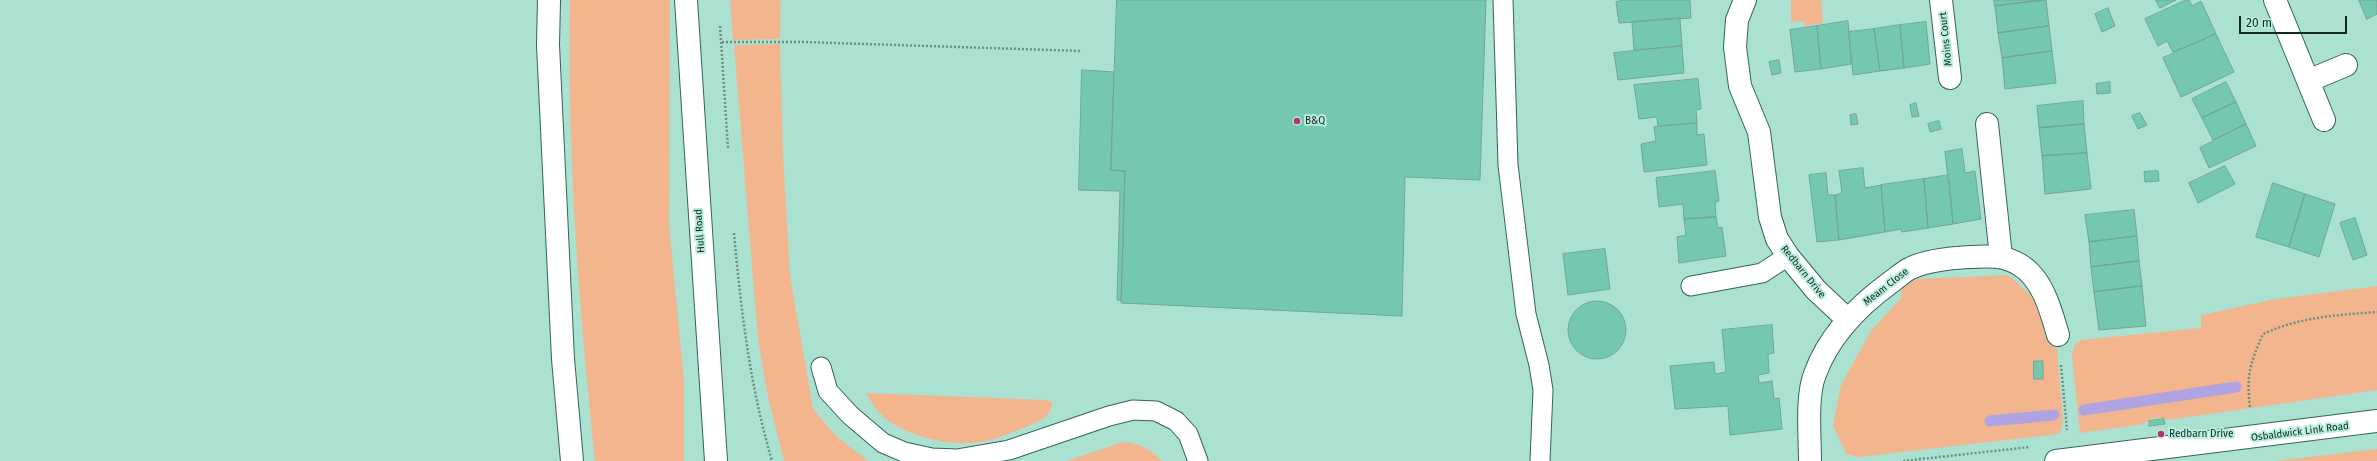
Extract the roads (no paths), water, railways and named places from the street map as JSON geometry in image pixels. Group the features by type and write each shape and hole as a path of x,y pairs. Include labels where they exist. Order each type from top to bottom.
{"street":[{"path":"549,0 548,46 562,359 572,461"},
{"name":"Hull Road","path":"686,0 716,461"},
{"name":"Redbarn Drive","path":"1745,0 1737,20 1735,47 1740,86 1759,132 1770,217 1777,239 1788,256 1816,290 1847,319"},
{"name":"Moins Court","path":"1941,0 1950,78"},
{"path":"2275,0 2324,120"},
{"path":"2308,81 2346,65"},
{"path":"1987,124 2001,257"},
{"name":"Meam Close","path":"1847,319 1880,290 1911,268 1950,258 2001,257 2020,265 2039,283 2058,335"},
{"path":"1810,461 1809,418 1814,375 1824,354 1847,319"},
{"name":"Osbaldwick Link Road","path":"2063,460 2377,422"}],"lane":[{"path":"1503,0 1508,165 1526,314 1539,365 1542,390 1540,461"},
{"path":"1692,286 1762,273 1788,256"},
{"path":"821,367 828,391 850,415 883,443 904,452 932,458 957,459 1009,450 1109,416 1133,410 1156,411 1176,421 1188,434 1198,461"}],"waterway":[{"path":"2084,410 2236,387"},
{"path":"1990,421 2054,415"}],"place":[{"name":"B&Q","path":"1297,121"},
{"name":"Redbarn Drive","path":"2161,434"}]}
